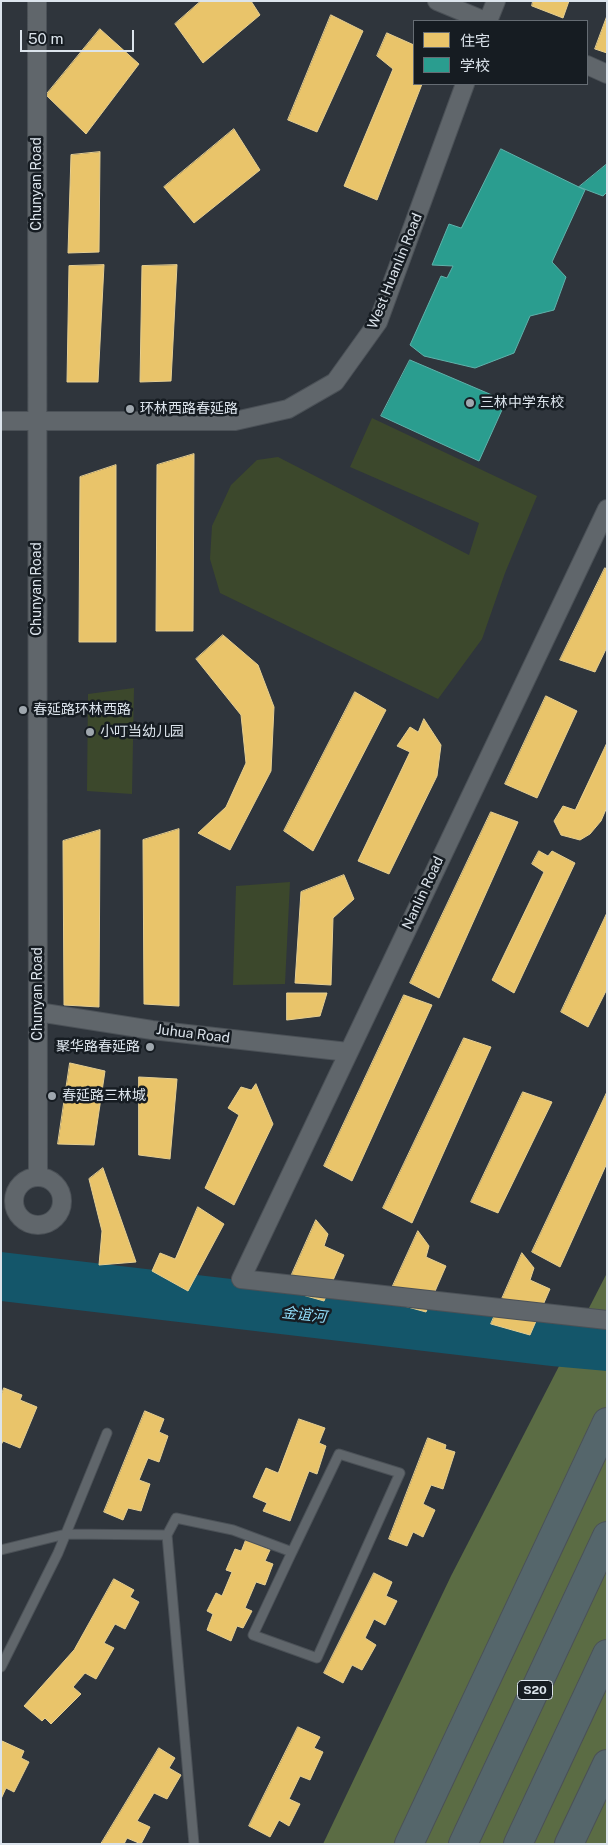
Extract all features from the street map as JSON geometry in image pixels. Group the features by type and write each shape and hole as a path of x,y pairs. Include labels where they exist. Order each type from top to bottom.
{"highway":[{"path":"409,1844 607,1422"},
{"name":"S20","path":"462,1844 607,1536"},
{"path":"518,1844 607,1654"},
{"path":"569,1844 607,1764"}],"street":[{"name":"Chunyan Road","path":"37,1 38,1177"},
{"path":"437,1 484,20"},
{"path":"486,20 496,1"},
{"path":"588,65 607,74"},
{"name":"West Huanlin Road","path":"1,421 235,421 288,409 335,382 378,322 465,85"},
{"name":"Nanlin Road","path":"607,509 241,1279 607,1320"},
{"name":"Juhua Road","path":"38,1012 152,1030 348,1052"}],"lane":[{"path":"1,1667 66,1534 107,1433"},
{"path":"339,1454 400,1473 317,1658 253,1635 292,1552 339,1454"},
{"path":"194,1844 167,1534 176,1518 233,1530 292,1552"},
{"path":"1,1550 66,1534 167,1534"}],"green space":[{"path":"372,418 537,496 505,573 482,639 438,699 220,593 210,559 212,526 231,485 257,460 278,457 469,555 479,523 350,467"},
{"path":"134,688 132,794 87,791 88,694"},
{"path":"290,882 285,984 233,985 236,886"},
{"path":"607,1273 607,1844 323,1844 451,1576"}],"water":[{"name":"金谊河","path":"1,1252 607,1323 607,1371 1,1301"}],"building: 住宅":[{"path":"201,1 251,1 260,15 203,63 175,24"},
{"path":"533,1 569,1 563,18 532,6"},
{"path":"331,15 363,31 317,132 288,120"},
{"path":"607,16 607,53 595,49"},
{"path":"100,29 139,64 86,134 46,95"},
{"path":"387,33 413,45 413,85 422,85 377,200 344,186 393,69 377,56"},
{"path":"234,129 260,170 194,223 164,187"},
{"path":"100,152 99,252 68,253 71,155"},
{"path":"104,265 98,382 67,382 69,266"},
{"path":"177,265 171,381 140,382 142,266"},
{"path":"194,454 193,631 156,631 157,465"},
{"path":"116,465 116,642 79,642 80,477"},
{"path":"605,568 607,569 607,647 595,672 560,660"},
{"path":"223,635 258,665 274,707 271,771 230,850 198,833 226,807 246,763 241,715 196,659"},
{"path":"355,692 386,710 313,851 284,831"},
{"path":"546,696 577,711 537,798 505,784"},
{"path":"424,719 441,745 437,776 389,874 358,861 410,752 397,746 410,727 418,732"},
{"path":"607,743 607,807 601,821 590,834 580,840 561,835 554,821 563,806 575,810"},
{"path":"491,812 518,822 439,998 410,983"},
{"path":"179,829 179,1006 144,1004 143,840"},
{"path":"100,830 99,1007 64,1005 63,841"},
{"path":"539,851 548,856 552,851 575,863 514,993 492,980 544,872 532,864"},
{"path":"344,875 354,899 333,918 331,985 295,983 301,892"},
{"path":"607,913 607,989 588,1027 561,1012"},
{"path":"287,993 327,993 320,1016 287,1020"},
{"path":"404,995 432,1005 352,1181 324,1166"},
{"path":"464,1038 491,1047 412,1223 383,1208"},
{"path":"70,1063 105,1071 94,1145 58,1144"},
{"path":"139,1077 177,1079 170,1159 139,1155"},
{"path":"256,1084 273,1124 234,1205 205,1188 239,1115 228,1108 241,1087 251,1090"},
{"path":"523,1092 552,1102 498,1213 471,1202"},
{"path":"607,1092 607,1163 560,1267 532,1252"},
{"path":"103,1168 136,1262 99,1265 102,1231 89,1179"},
{"path":"198,1207 224,1224 188,1291 152,1271 160,1253 175,1259"},
{"path":"316,1220 328,1234 324,1246 344,1255 324,1301 285,1290"},
{"path":"418,1231 429,1246 426,1257 446,1266 426,1312 386,1301"},
{"path":"522,1253 534,1268 530,1280 550,1289 530,1335 491,1324"},
{"path":"4,1388 22,1395 20,1400 37,1407 20,1448 3,1441 1,1445 1,1396"},
{"path":"145,1411 164,1419 159,1432 168,1436 159,1462 148,1458 139,1480 150,1484 141,1511 128,1508 123,1520 104,1512"},
{"path":"299,1419 325,1428 319,1443 326,1446 317,1474 309,1471 290,1521 263,1511 267,1503 253,1497 266,1468 278,1473"},
{"path":"428,1438 446,1445 445,1449 455,1452 443,1489 431,1485 423,1504 435,1510 423,1537 413,1532 407,1546 389,1539"},
{"path":"246,1540 270,1550 265,1561 273,1564 265,1585 256,1582 245,1608 252,1611 243,1628 237,1626 231,1641 207,1630 213,1614 207,1611 216,1593 222,1596 232,1572 226,1570 235,1549 241,1551"},
{"path":"374,1573 392,1582 386,1596 397,1601 385,1625 374,1619 365,1638 376,1645 362,1670 352,1665 343,1683 324,1673"},
{"path":"114,1579 134,1590 130,1597 139,1602 125,1629 115,1624 104,1643 114,1648 96,1679 85,1673 73,1687 81,1694 51,1724 45,1718 42,1721 24,1706 74,1650"},
{"path":"298,1727 320,1737 314,1748 323,1752 310,1780 300,1776 289,1799 300,1804 289,1826 279,1820 270,1837 249,1826"},
{"path":"2,1741 24,1751 21,1758 29,1762 14,1792 6,1788 1,1799"},
{"path":"159,1748 175,1758 169,1768 181,1775 167,1799 154,1793 137,1821 150,1827 141,1844 127,1838 124,1844 101,1844"}],"building: 学校":[{"path":"501,149 585,190 552,262 566,277 554,310 530,316 514,353 475,368 424,356 410,345 441,276 447,278 453,266 432,265 449,224 461,228"},
{"path":"607,164 607,192 603,196 579,187"},
{"path":"410,360 506,401 479,461 381,416"}],"place":[{"name":"三林中学东校","path":"470,403"},
{"name":"环林西路春延路","path":"130,409"},
{"name":"春延路环林西路","path":"23,710"},
{"name":"小叮当幼儿园","path":"90,732"},
{"name":"聚华路春延路","path":"150,1047"},
{"name":"春延路三林城","path":"52,1096"}]}
